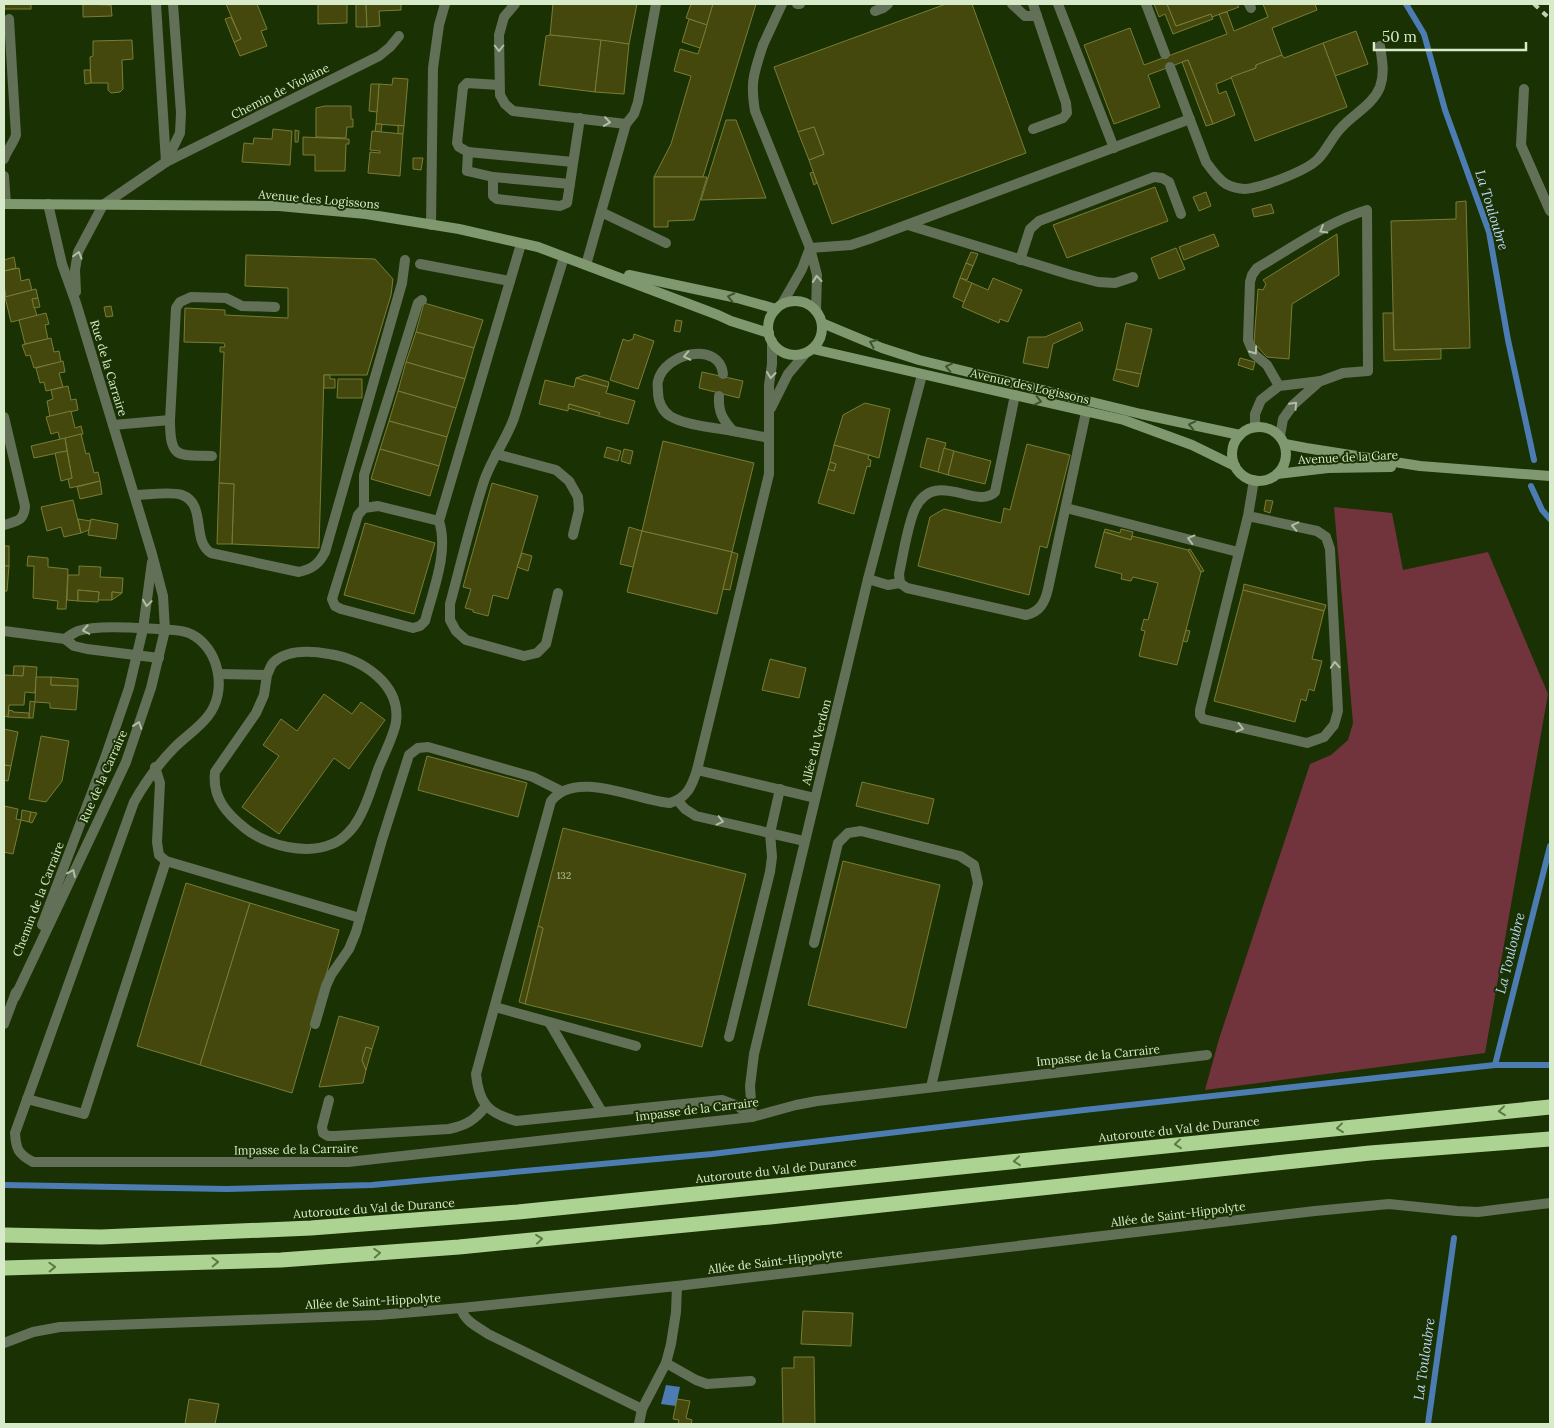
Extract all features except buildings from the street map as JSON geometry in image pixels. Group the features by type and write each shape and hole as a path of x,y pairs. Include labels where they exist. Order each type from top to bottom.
{"highway":[{"name":"Autoroute du Val de Durance","path":"4,1235 101,1237 311,1228 518,1212 1550,1107"},
{"path":"4,1268 280,1260 459,1247 1370,1153 1550,1139"}],"main road":[{"name":"Avenue des Logissons","path":"5,204 279,206 366,214 432,225 538,247 718,314 770,337"},
{"name":"Avenue des Logissons","path":"591,266 779,307"},
{"path":"798,301 805,303 816,311 822,323 822,333 819,342 809,352 790,355 782,352 770,337 771,316 779,307 798,301"},
{"name":"Avenue des Logissons","path":"822,323 882,348 919,360 1141,414 1240,435"},
{"name":"Avenue des Logissons","path":"809,352 850,357 1124,420 1168,435 1235,466"},
{"path":"1254,480 1240,473 1232,458 1232,450 1240,435 1247,429 1255,426"},
{"name":"Avenue de la Gare","path":"1255,426 1265,426 1273,430 1282,440 1287,452 1286,460 1283,468 1277,474"},
{"name":"Avenue de la Gare","path":"1282,440 1306,448 1420,466 1550,476"},
{"name":"Avenue de la Gare","path":"1254,480 1262,481 1277,474 1328,468 1420,466"}],"street":[{"path":"156,4 166,162"},
{"path":"166,162 180,133 181,113 174,4"},
{"path":"432,225 432,68 439,25 445,4"},
{"path":"515,4 504,17 500,35 500,95 506,104 513,111 626,124"},
{"path":"591,266 601,212 626,124 634,114 638,102 656,4"},
{"path":"782,4 763,45 753,78 753,95 755,111 810,248 817,275 816,311"},
{"path":"875,11 888,4"},
{"path":"1012,4 1025,16 1037,16"},
{"path":"1033,4 1066,103 1067,113 1063,118 1033,129"},
{"path":"1058,4 1114,148"},
{"path":"1146,4 1165,54"},
{"path":"4,158 6,152 13,144 16,135 9,19"},
{"name":"Chemin de Violaine","path":"102,205 166,162 379,56 399,36"},
{"path":"1170,68 1206,162 1226,184 1240,188 1252,188 1297,172 1318,160 1340,128 1368,104 1379,89 1384,74 1380,46"},
{"path":"500,85 467,84 463,87 457,143 459,147 468,152 573,162"},
{"path":"1524,90 1521,145 1550,211"},
{"path":"493,177 493,196 497,199 560,206 567,203 580,118"},
{"path":"810,248 851,245 1190,119"},
{"path":"468,152 467,171 493,177 570,184"},
{"path":"4,176 5,204"},
{"path":"1020,260 1030,229 1039,221 1154,177 1162,178 1169,182 1182,214"},
{"name":"Rue de la Carraire","path":"15,997 126,762 151,688 164,630 163,596 152,554 76,303 62,264 48,204"},
{"name":"Rue de la Carraire","path":"76,303 75,270 78,252 102,205"},
{"path":"1255,426 1255,414 1261,400 1279,386 1321,381 1343,373 1368,371 1367,210 1338,221 1257,268 1252,275 1250,282 1248,340 1254,354 1267,366 1279,386"},
{"path":"601,212 666,243"},
{"path":"908,225 1098,282 1115,283 1133,277"},
{"path":"422,300 418,303 364,475 364,508 358,515 332,600 335,606 341,609 413,628 420,626 425,620 443,552 443,531 439,521 521,244"},
{"path":"779,307 802,270 810,248"},
{"path":"558,593 546,644 537,653 524,656 466,640 456,631 450,620 450,604 484,480 507,436 514,418 564,257"},
{"path":"135,496 182,495 191,502 196,511 202,544 211,553 299,572 310,570 315,566 320,561 328,543 402,283 405,260"},
{"path":"420,264 510,281"},
{"path":"212,456 186,456 172,448 170,420 176,308 180,302 191,297 226,298 242,306 275,307"},
{"path":"752,1117 738,1106 722,1100 516,1121 500,1117 486,1106 478,1092 476,1074 550,801 561,791 578,787 592,787 670,803 678,801 692,787 766,489 770,457 770,385 772,364 770,337"},
{"path":"771,408 788,374 809,352"},
{"path":"723,374 722,366 714,357 695,354 674,359 664,368 657,381 658,398 662,408 668,415 679,420 769,438"},
{"name":"Allée du Verdon","path":"752,1117 750,1086 754,1054 868,579 922,375"},
{"path":"1282,440 1283,419 1293,405 1321,381"},
{"path":"719,396 718,407 722,418 734,431"},
{"path":"900,583 899,574 914,510 923,498 934,491 945,489 983,497 990,496 994,492 1015,396"},
{"path":"868,579 888,585 900,583 907,588 1026,615 1034,613 1046,599 1086,412"},
{"path":"4,418 25,506 24,514 18,521 4,525"},
{"path":"113,425 170,420"},
{"path":"496,454 556,470 569,481 578,497 579,510 573,535"},
{"path":"1248,516 1317,531 1326,537 1330,549 1338,711 1334,726 1324,737 1307,743 1203,719 1200,715 1248,516 1254,480"},
{"path":"364,508 378,506 439,521"},
{"path":"1066,508 1238,552"},
{"name":"Rue de la Carraire","path":"95,783 129,688 144,628 152,554"},
{"name":"Impasse de la Carraire","path":"65,639 76,632 89,628 144,628 190,633 205,643 214,659 219,674 218,691 215,704 208,716 155,767 134,802 15,1133 16,1146 22,1157 33,1162 348,1162 752,1117 796,1104 1208,1055"},
{"path":"4,631 65,639 74,646 87,649 159,658"},
{"path":"311,651 338,655 359,664 378,676 391,692 396,706 396,723 360,817 349,832 334,844 318,848 304,848 276,844 253,834 230,816 218,798 214,782 215,772 256,713 264,695 267,675 273,662 288,655 311,651"},
{"path":"219,674 267,675"},
{"path":"315,1024 326,986 331,975 349,949 360,918 408,755 418,748 428,746 532,777 561,791"},
{"path":"155,767 160,783 157,842 159,855 166,861 360,918"},
{"path":"697,770 815,798"},
{"name":"Chemin de la Carraire","path":"4,1024 95,783"},
{"path":"729,1037 770,872 772,858 770,833 780,789"},
{"path":"678,801 685,809 696,816 804,841"},
{"path":"814,944 838,843 848,833 861,831 960,856 974,865 978,883 931,1087"},
{"path":"27,1099 84,1114 166,861"},
{"path":"495,1007 636,1046"},
{"path":"549,1022 602,1112"},
{"path":"329,1100 322,1127 323,1133 328,1136 450,1129 465,1126 477,1118 486,1106"},
{"name":"Allée de Saint-Hippolyte","path":"4,1343 33,1332 60,1327 378,1315 461,1308 677,1286 845,1265 1389,1204 1478,1212 1550,1203"},
{"path":"639,1424 642,1409 666,1363 676,1312 677,1286"},
{"path":"461,1308 462,1314 488,1334 642,1409"},
{"path":"666,1363 707,1384 751,1381"}],"shaded area":[{"path":"1334,507 1392,513 1403,570 1488,552 1548,694 1485,1053 1205,1090 1219,1039 1310,764 1331,755 1348,740 1353,723"}],"water":[{"path":"666,1385 680,1387 676,1406 661,1404"}],"waterway":[{"name":"La Touloubre","path":"1406,4 1424,34 1445,110 1489,232 1508,340 1534,460"},
{"name":"La Touloubre","path":"1531,486 1542,510 1550,519"},
{"name":"La Touloubre","path":"1495,1065 1550,846"},
{"path":"4,1185 227,1189 372,1185 712,1154 1084,1110 1495,1065 1550,1065"},
{"name":"La Touloubre","path":"1428,1424 1454,1238"}],"railway":[{"path":"1534,4 1550,19"}]}
